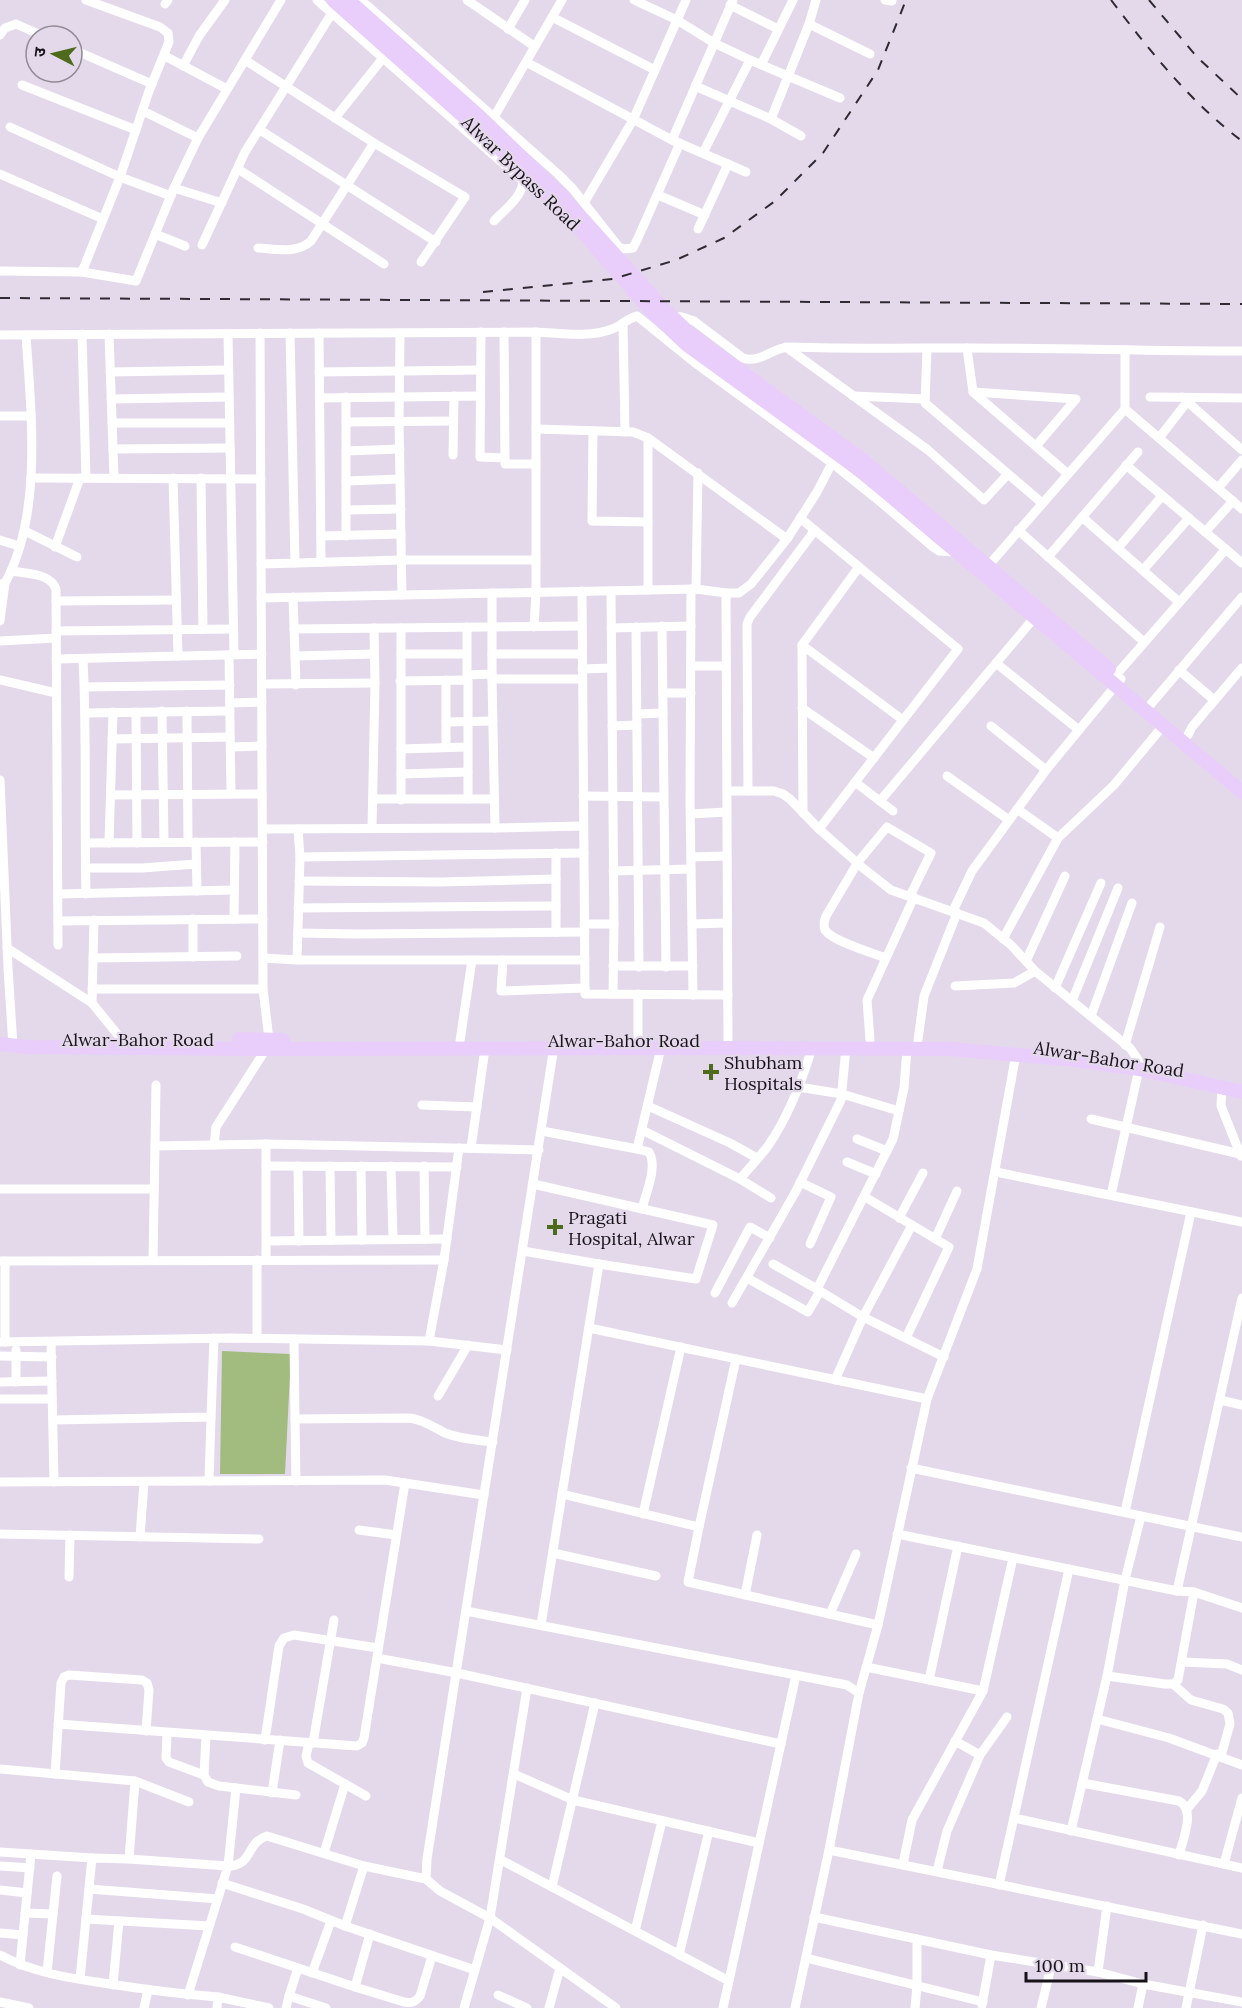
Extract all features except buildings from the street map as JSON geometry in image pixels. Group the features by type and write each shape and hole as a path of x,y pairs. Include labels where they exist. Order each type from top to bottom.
{"main road":[{"path":"357,0 369,25"},
{"path":"333,7 369,25 479,116 561,194 662,308 690,334 864,461 942,534 988,566 1118,680 1163,726 1242,792"},
{"name":"Alwar Bypass Road","path":"369,25 567,214 668,328 702,357 861,471 942,534"},
{"path":"942,534 955,552 1034,618 1151,704 1242,780"},
{"name":"Alwar-Bahor Road","path":"7,1044 122,1040 485,1049 638,1040 812,1048 912,1044 1035,1046 1242,1083"},
{"name":"Alwar-Bahor Road","path":"7,1044 460,1041 661,1048 870,1040 1139,1065 1242,1092"}],"street":[{"path":"82,272 120,177 169,42 168,33 164,30 86,0"},
{"path":"183,66 199,36 225,0"},
{"path":"0,271 82,272 136,281 172,192 198,138 281,0"},
{"path":"317,0 333,7 383,58 522,180 521,190 494,221"},
{"path":"357,0 368,6 558,174 618,246 623,249 633,248 658,195 695,86 732,3 778,29"},
{"path":"467,0 534,46"},
{"path":"508,29 525,0"},
{"path":"494,117 562,0"},
{"path":"584,203 633,120 686,0"},
{"path":"760,65 793,0"},
{"path":"771,119 809,24 816,0"},
{"path":"885,0 892,1"},
{"path":"637,1 760,65 840,98"},
{"path":"202,245 245,152 287,87 333,7"},
{"path":"552,17 655,70"},
{"path":"2,29 16,24 24,28"},
{"path":"809,24 870,54"},
{"path":"84,54 152,84"},
{"path":"165,56 227,89"},
{"path":"335,118 383,58"},
{"path":"245,60 374,143 465,197 421,262"},
{"path":"703,153 750,60"},
{"path":"526,62 676,142 746,172"},
{"path":"22,85 136,130"},
{"path":"695,86 771,119 801,136"},
{"path":"143,111 198,138"},
{"path":"10,127 120,177 222,203"},
{"path":"260,130 436,242"},
{"path":"258,248 298,249 311,241 374,143"},
{"path":"698,229 728,164"},
{"path":"238,169 384,264"},
{"path":"0,174 103,219"},
{"path":"658,195 705,215"},
{"path":"155,234 185,246"},
{"path":"637,316 694,362 832,463 933,547 939,551 955,552"},
{"path":"0,335 594,333 612,329 637,316 688,318 743,358 751,360 758,359 778,348 786,347 1242,351"},
{"path":"623,323 625,432"},
{"path":"481,332 480,458 505,458"},
{"path":"504,332 505,464 536,464"},
{"path":"534,627 536,332"},
{"path":"214,1145 216,1127 267,1044 263,989 260,333"},
{"path":"290,333 295,563"},
{"path":"319,333 321,562"},
{"path":"400,333 402,595"},
{"path":"55,547 83,478 82,334"},
{"path":"109,334 114,478"},
{"path":"228,334 233,628 230,685 231,794"},
{"path":"0,621 3,583 12,571 25,531 31,478 31,416 26,335"},
{"path":"786,347 928,450 984,500 1008,474"},
{"path":"967,348 973,392 1068,474"},
{"path":"927,349 924,403 1042,503"},
{"path":"988,566 1125,409 1125,350"},
{"path":"110,372 228,370"},
{"path":"320,372 480,370"},
{"path":"973,392 1076,399 1036,446"},
{"path":"453,455 454,396"},
{"path":"320,398 480,396"},
{"path":"854,396 925,399"},
{"path":"111,399 229,397"},
{"path":"346,397 346,536"},
{"path":"1150,397 1185,400 1242,398"},
{"path":"1160,438 1185,400"},
{"path":"1185,400 1242,450"},
{"path":"1125,409 1242,509"},
{"path":"0,416 31,416"},
{"path":"346,422 453,422"},
{"path":"112,423 229,423"},
{"path":"536,429 633,432 648,438 787,539"},
{"path":"593,431 592,521 648,522"},
{"path":"648,438 648,590"},
{"path":"113,449 230,448"},
{"path":"346,451 400,449"},
{"path":"1048,556 1138,452"},
{"path":"1218,488 1242,460"},
{"path":"261,598 693,589 740,593 751,584 787,539 817,492 832,463"},
{"path":"1126,465 1242,564"},
{"path":"693,994 691,626 698,473"},
{"path":"31,478 261,479"},
{"path":"173,478 178,656"},
{"path":"201,478 203,629"},
{"path":"346,481 400,479"},
{"path":"1118,548 1162,495"},
{"path":"1205,532 1233,501"},
{"path":"346,510 401,509"},
{"path":"1082,517 1179,602"},
{"path":"800,518 958,649 819,829"},
{"path":"1143,570 1189,518"},
{"path":"748,791 747,624 815,530"},
{"path":"1018,530 1144,642"},
{"path":"25,531 77,557"},
{"path":"321,536 401,534"},
{"path":"0,540 19,546"},
{"path":"747,1278 808,1312 893,1138 924,996 972,871 1046,770 1118,680 1144,642 1226,549"},
{"path":"261,564 402,560 536,560"},
{"path":"803,813 802,645 860,567"},
{"path":"12,571 47,577 54,582 56,589 58,945"},
{"path":"582,591 585,994 728,995"},
{"path":"611,591 613,994"},
{"path":"492,593 495,828"},
{"path":"726,593 728,1044"},
{"path":"293,597 296,685"},
{"path":"1151,704 1242,597"},
{"path":"56,601 176,600"},
{"path":"880,801 1034,618"},
{"path":"294,629 581,626"},
{"path":"662,626 666,967"},
{"path":"611,628 691,626"},
{"path":"467,627 467,675 492,677 582,674 611,668"},
{"path":"636,627 639,967"},
{"path":"0,641 56,634 233,628"},
{"path":"372,828 374,628"},
{"path":"401,628 401,800"},
{"path":"802,645 903,720"},
{"path":"56,659 262,654"},
{"path":"295,656 374,654"},
{"path":"401,654 466,654"},
{"path":"492,654 582,654"},
{"path":"83,658 86,713 84,785 86,894"},
{"path":"996,663 1079,730"},
{"path":"691,666 726,666"},
{"path":"1188,735 1242,668"},
{"path":"1179,669 1214,700"},
{"path":"0,680 56,693"},
{"path":"446,680 446,747"},
{"path":"400,681 468,680 468,799"},
{"path":"262,684 375,683"},
{"path":"85,687 230,685"},
{"path":"663,693 691,693"},
{"path":"86,713 187,711 262,702"},
{"path":"802,708 873,758"},
{"path":"162,711 164,842"},
{"path":"187,711 188,794 197,891"},
{"path":"109,843 113,712"},
{"path":"136,712 137,843"},
{"path":"637,714 663,713"},
{"path":"446,722 492,721"},
{"path":"612,726 637,725"},
{"path":"991,726 1046,770"},
{"path":"1003,939 1058,838 1114,786 1163,726"},
{"path":"112,739 188,738 262,746"},
{"path":"401,749 468,747"},
{"path":"401,774 468,772"},
{"path":"947,776 1009,820"},
{"path":"0,780 3,907 7,948 4,968 7,1044"},
{"path":"855,782 893,811"},
{"path":"727,791 774,791 783,794 819,829 891,890 984,923 1035,971 1125,1045 1139,1065 1110,1195"},
{"path":"111,795 262,794"},
{"path":"583,796 663,797"},
{"path":"373,799 494,799"},
{"path":"1017,809 1058,838"},
{"path":"691,814 726,812"},
{"path":"262,829 583,826"},
{"path":"870,1040 867,1000 886,958 931,853 887,827 858,862 826,916 824,924 826,931 834,937 886,958"},
{"path":"297,960 300,857 298,829"},
{"path":"234,919 235,842"},
{"path":"86,843 263,842"},
{"path":"300,857 584,853"},
{"path":"556,854 556,932"},
{"path":"691,857 727,856"},
{"path":"86,868 142,868 196,864"},
{"path":"613,871 691,869"},
{"path":"1026,961 1065,876"},
{"path":"299,881 441,882 556,879"},
{"path":"1055,988 1101,884"},
{"path":"1072,1001 1119,888"},
{"path":"59,894 234,890"},
{"path":"1091,1016 1132,903"},
{"path":"298,909 556,906"},
{"path":"193,919 193,957"},
{"path":"58,921 263,919"},
{"path":"92,1003 94,920"},
{"path":"692,924 727,923"},
{"path":"298,933 556,932 614,924"},
{"path":"1125,1045 1160,927"},
{"path":"7,948 92,1003 122,1040"},
{"path":"93,958 237,956"},
{"path":"263,958 585,960"},
{"path":"460,1041 472,960"},
{"path":"503,960 501,991 585,988"},
{"path":"613,966 693,966"},
{"path":"955,986 1014,983 1035,971"},
{"path":"92,989 263,989"},
{"path":"638,994 638,1040"},
{"path":"426,1879 427,1859 555,1044"},
{"path":"637,1149 661,1048"},
{"path":"740,1179 768,1146 782,1122 812,1048"},
{"path":"732,1303 770,1238 841,1100 846,1048"},
{"path":"471,1148 485,1049"},
{"path":"795,2008 829,1850 859,1693 878,1624 927,1399 977,1269 1017,1054"},
{"path":"153,1260 156,1085"},
{"path":"798,1087 842,1094 899,1111"},
{"path":"1222,1087 1221,1107 1241,1155"},
{"path":"422,1105 477,1107"},
{"path":"648,1106 758,1158"},
{"path":"1091,1119 1241,1155"},
{"path":"642,1130 740,1179 771,1198"},
{"path":"542,1131 649,1152 653,1166 642,1209"},
{"path":"857,1139 887,1151"},
{"path":"257,1338 262,1260 267,1241 266,1144"},
{"path":"155,1146 266,1144 539,1150"},
{"path":"429,1341 444,1260 459,1148"},
{"path":"847,1162 876,1174"},
{"path":"266,1166 457,1167"},
{"path":"298,1166 299,1241"},
{"path":"330,1166 331,1240"},
{"path":"361,1166 362,1240"},
{"path":"392,1166 393,1239"},
{"path":"424,1166 424,1239"},
{"path":"996,1172 1242,1222"},
{"path":"899,1218 923,1173"},
{"path":"800,1182 831,1197 810,1244"},
{"path":"523,1251 696,1279 713,1225 533,1184"},
{"path":"0,1189 154,1189"},
{"path":"935,1239 957,1191"},
{"path":"865,1197 949,1247 906,1338"},
{"path":"1125,1512 1191,1212"},
{"path":"834,1380 863,1317 912,1225"},
{"path":"715,1293 750,1227 770,1238"},
{"path":"267,1241 447,1239"},
{"path":"444,1260 3,1261 3,1342 257,1338 429,1341 507,1350"},
{"path":"542,1625 599,1264"},
{"path":"773,1264 863,1317 944,1357"},
{"path":"1177,1591 1242,1298"},
{"path":"589,1328 927,1399"},
{"path":"209,1481 214,1338"},
{"path":"294,1339 296,1481"},
{"path":"16,1342 16,1382"},
{"path":"51,1342 54,1482"},
{"path":"438,1396 468,1346"},
{"path":"643,1514 681,1347"},
{"path":"0,1356 51,1357"},
{"path":"736,1359 688,1582 878,1624"},
{"path":"0,1382 52,1381"},
{"path":"0,1399 52,1399"},
{"path":"1220,1400 1242,1405"},
{"path":"53,1420 211,1417"},
{"path":"295,1419 410,1418 422,1420 446,1433 493,1442"},
{"path":"911,1468 1242,1537"},
{"path":"0,1482 385,1480 484,1495"},
{"path":"140,1537 144,1482"},
{"path":"58,1724 357,1746 362,1743 405,1483"},
{"path":"562,1494 699,1527"},
{"path":"1071,1831 1141,1516"},
{"path":"359,1530 396,1535"},
{"path":"0,1534 260,1539"},
{"path":"897,1534 1177,1591 1194,1592 1242,1608"},
{"path":"69,1577 70,1535"},
{"path":"745,1595 757,1535"},
{"path":"929,1680 958,1546"},
{"path":"553,1553 656,1576"},
{"path":"830,1614 855,1554"},
{"path":"903,1864 912,1820 983,1691 1013,1558"},
{"path":"999,1885 1069,1569"},
{"path":"1173,1684 1178,1680 1183,1662 1194,1592"},
{"path":"466,1611 847,1685 859,1693"},
{"path":"334,1620 311,1743 306,1756 308,1763 366,1796"},
{"path":"266,1740 279,1646 284,1638 294,1635 378,1648"},
{"path":"377,1658 457,1673 781,1744"},
{"path":"1183,1662 1227,1664 1242,1670"},
{"path":"866,1667 983,1691"},
{"path":"55,1774 61,1683 64,1677 69,1675 142,1680 147,1683 149,1690 146,1731"},
{"path":"723,2008 796,1675"},
{"path":"1107,1676 1173,1684 1191,1700 1223,1709 1228,1713 1230,1724 1219,1755 1202,1791 1187,1809"},
{"path":"464,2008 490,1918 527,1688"},
{"path":"552,1887 596,1703"},
{"path":"937,1871 947,1831 980,1755 1007,1716"},
{"path":"1097,1719 1168,1738 1242,1765"},
{"path":"167,1733 166,1758 169,1762 204,1775"},
{"path":"206,1736 204,1775 208,1782 236,1788 296,1795"},
{"path":"272,1793 280,1740"},
{"path":"955,1741 980,1755"},
{"path":"0,1769 135,1781 189,1802"},
{"path":"514,1774 573,1800 759,1843"},
{"path":"129,1859 135,1781"},
{"path":"1082,1783 1179,1801 1184,1804 1188,1814 1179,1855"},
{"path":"324,1853 345,1785"},
{"path":"188,1995 228,1866 236,1788"},
{"path":"1224,1864 1242,1798"},
{"path":"1014,1818 1242,1868"},
{"path":"635,1931 662,1821"},
{"path":"679,1954 709,1831"},
{"path":"0,1852 237,1866 247,1857 254,1844 267,1836 364,1866 426,1879 440,1891 490,1918 616,2008"},
{"path":"829,1850 1242,1934"},
{"path":"20,1965 32,1854"},
{"path":"80,1979 92,1858"},
{"path":"501,1860 729,1981"},
{"path":"0,1866 30,1868"},
{"path":"345,1926 364,1866"},
{"path":"47,1972 57,1876"},
{"path":"222,1883 476,1970"},
{"path":"89,1888 218,1899"},
{"path":"0,1890 27,1893"},
{"path":"1098,1972 1107,1906"},
{"path":"26,1913 53,1914"},
{"path":"814,1917 991,1954 1052,1963 1143,1984 1242,2002"},
{"path":"86,1919 209,1926"},
{"path":"113,1985 119,1921"},
{"path":"312,1973 332,1921"},
{"path":"1186,2008 1203,1925"},
{"path":"0,1933 23,1935"},
{"path":"355,1987 370,1934"},
{"path":"915,2008 917,1939"},
{"path":"235,1947 410,2003 416,2001 420,1996 432,1956"},
{"path":"806,1958 982,2005 991,1954"},
{"path":"0,1955 20,1965 80,1979 148,1990 218,1997 269,2008"},
{"path":"1041,2008 1052,1963"},
{"path":"286,2008 298,1968"},
{"path":"549,2008 560,1968"},
{"path":"1138,2008 1143,1984"},
{"path":"144,2008 148,1990"},
{"path":"498,1995 527,2008"},
{"path":"289,1996 326,2008"},
{"path":"217,2008 218,1997"},
{"path":"0,2002 29,2008"}],"green space":[{"path":"222,1351 291,1354 285,1474 220,1474"}],"railway":[{"path":"483,292 613,279 676,260 724,238 775,201 823,153 878,70 906,0"},
{"path":"1111,0 1188,93 1242,141"},
{"path":"1149,0 1197,57 1242,99"},
{"path":"0,298 1242,304"}],"place":[{"name":"Shubham Hospitals","path":"711,1072"},
{"name":"Pragati Hospital, Alwar","path":"555,1227"}]}
